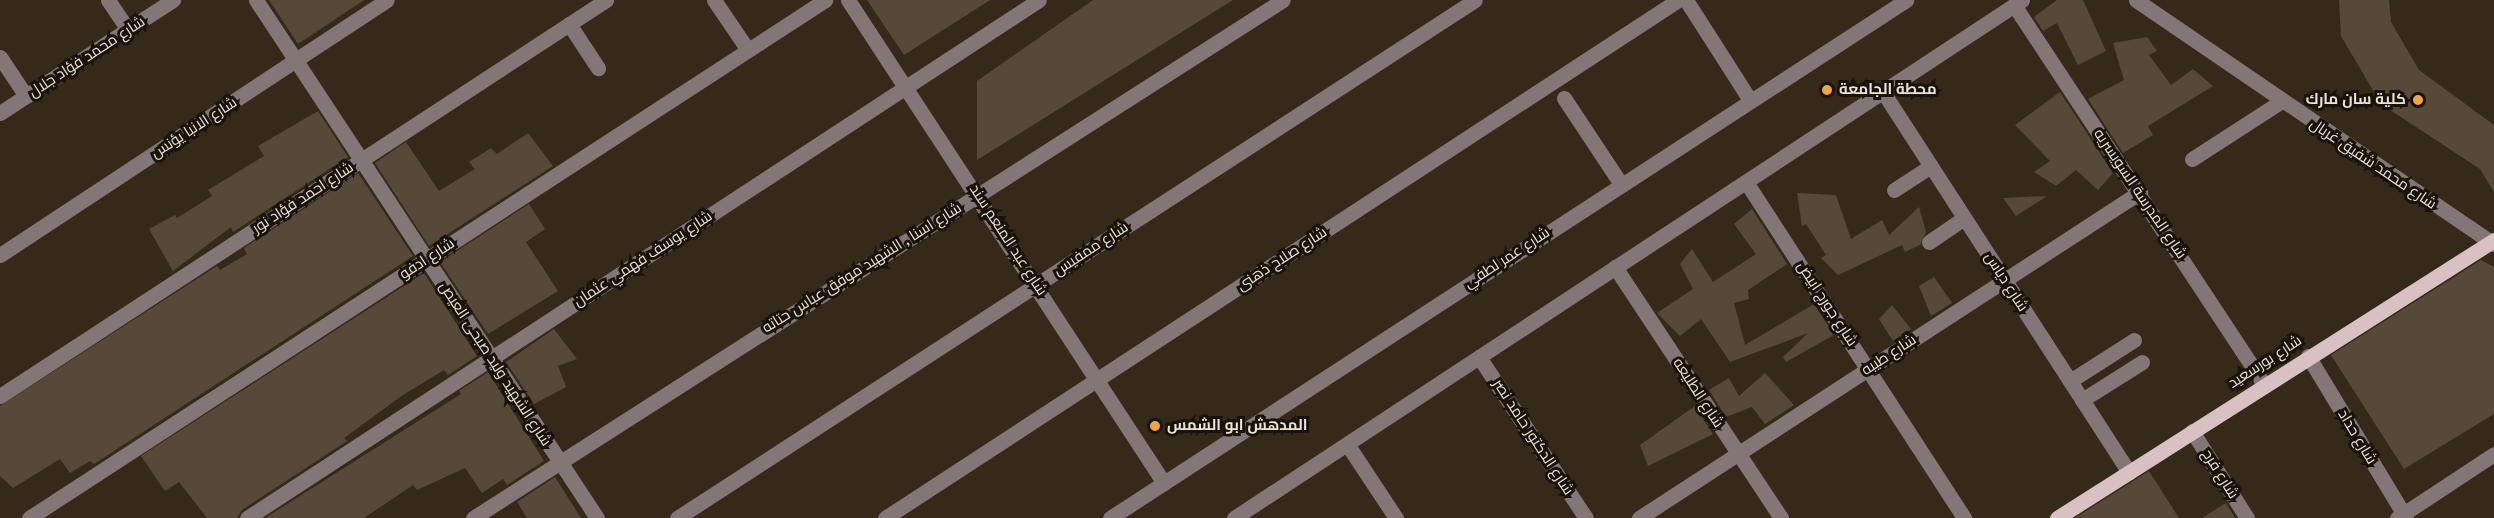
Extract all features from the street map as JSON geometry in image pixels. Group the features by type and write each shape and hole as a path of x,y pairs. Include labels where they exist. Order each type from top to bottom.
{"main road":[{"name":"شارع بورسعيد","path":"2062,517 2264,384 2493,242"}],"street":[{"path":"108,0 128,30"},
{"name":"شارع محمد فؤاد جلال","path":"0,113 173,0"},
{"name":"شارع الشهيد وليد صبحى العيص","path":"256,0 597,518"},
{"name":"شارع الانبا يؤنس","path":"0,255 387,0"},
{"name":"شارع احمد فؤاد نور","path":"0,396 606,0"},
{"path":"714,0 748,50"},
{"name":"شارع ادفو","path":"28,518 825,0"},
{"name":"شارع عبد المنعم سند","path":"848,0 978,194 1164,483"},
{"name":"شارع يوسف فهمي عثمان","path":"247,518 1039,0"},
{"name":"شارع اسنا , الشهيد موفق عباس حتاته","path":"473,518 1283,0"},
{"name":"شارع ممفيس","path":"677,518 1475,0"},
{"name":"شارع صلاح ذهنى","path":"885,518 1678,0"},
{"path":"1686,0 1750,100"},
{"name":"شارع عمر لطفي","path":"1110,518 1906,0"},
{"name":"شارع محمد شفيق غربال","path":"2136,0 2280,102 2493,242"},
{"path":"1234,518 2018,3"},
{"name":"شارع المدرسة السويسريه","path":"2018,3 2264,384"},
{"path":"569,24 598,68"},
{"path":"0,57 26,96"},
{"name":"شارع دياس","path":"1883,92 2129,472"},
{"path":"1564,98 1621,184"},
{"path":"2192,159 2280,102"},
{"path":"1894,190 1931,166"},
{"name":"شارع جورج ابيض","path":"1746,182 1869,368 1964,518"},
{"name":"شارع طيبه","path":"1639,518 2140,192"},
{"path":"1929,242 1964,218"},
{"name":"شارع الطليعه","path":"1615,267 1781,518"},
{"path":"2070,381 2134,340"},
{"name":"شارع حداد","path":"2308,356 2402,517"},
{"name":"شارع الدكتور حامد نصر","path":"1479,357 1586,518"},
{"path":"2082,400 2142,362"},
{"name":"شارع فرح","path":"2192,431 2247,518"},
{"path":"1347,444 1396,518"},
{"path":"2402,517 2494,454"}],"building":[{"path":"269,0 364,0 298,44"},
{"path":"867,0 990,0 904,55"},
{"path":"1093,0 1233,0 977,160 977,81"},
{"path":"2057,0 2083,0 2106,51 2078,65 2057,23 2043,31 2034,17"},
{"path":"2339,0 2389,0 2391,22 2419,70 2494,125 2494,192 2480,169 2381,104 2341,36"},
{"path":"2147,37 2157,51 2149,55 2171,85 2193,69 2213,86 2148,126 2153,135 2123,153 2088,99 2124,80 2113,43"},
{"path":"2060,92 2113,173 2098,190 2076,170 2056,186 2034,172 2050,161 2015,125"},
{"path":"318,111 348,157 233,232 231,227 173,271 149,229 175,215 177,218 212,196 208,190 264,156 258,146"},
{"path":"528,133 553,166 429,246 375,163 406,142 439,191 475,169 469,162 491,148 497,154"},
{"path":"358,173 413,256 94,464 90,461 70,473 60,459 13,488 0,476 0,406 217,266 220,270 247,254 244,248"},
{"path":"1797,193 1836,195 1851,239 1882,220 1889,235 1919,207 1926,232 1920,245 1905,252 1902,245 1838,275 1821,258 1826,255 1806,224 1802,226"},
{"path":"2047,196 2016,216 2003,198"},
{"path":"529,204 545,229 526,242 558,291 488,334 440,262"},
{"path":"1752,209 1787,264 1748,290 1749,299 1734,303 1745,345 1814,304 1834,335 1786,362 1783,357 1808,333 1730,362 1701,319 1680,336 1657,313 1693,289 1680,264 1692,249 1713,282 1756,254 1734,224"},
{"path":"2481,260 2494,267 2494,414 2404,469 2331,355"},
{"path":"424,273 477,356 448,375 444,370 403,395 344,438 347,441 242,510 237,518 207,518 179,482 165,491 141,456"},
{"path":"1934,277 1952,303 1931,316 1919,286"},
{"path":"1892,305 1911,329 1893,341 1879,319"},
{"path":"554,329 577,359 558,366 566,387 534,404 506,362"},
{"path":"488,372 544,461 507,485 503,479 482,493 465,468 417,490 413,485 364,518 265,518 461,394 459,391"},
{"path":"1765,373 1794,405 1765,424 1752,407 1726,417 1709,390 1729,378 1739,396"},
{"path":"1695,406 1713,434 1648,466 1640,445"},
{"path":"2149,471 2179,518 2075,518"},
{"path":"555,477 581,518 527,518 517,502"},
{"path":"2226,503 2235,518 2202,518"}],"place":[{"name":"محطة الجامعة","path":"1827,90"},
{"name":"كلية سان مارك","path":"2418,100"},
{"name":"المدهش ابو الشمس","path":"1155,426"}]}
